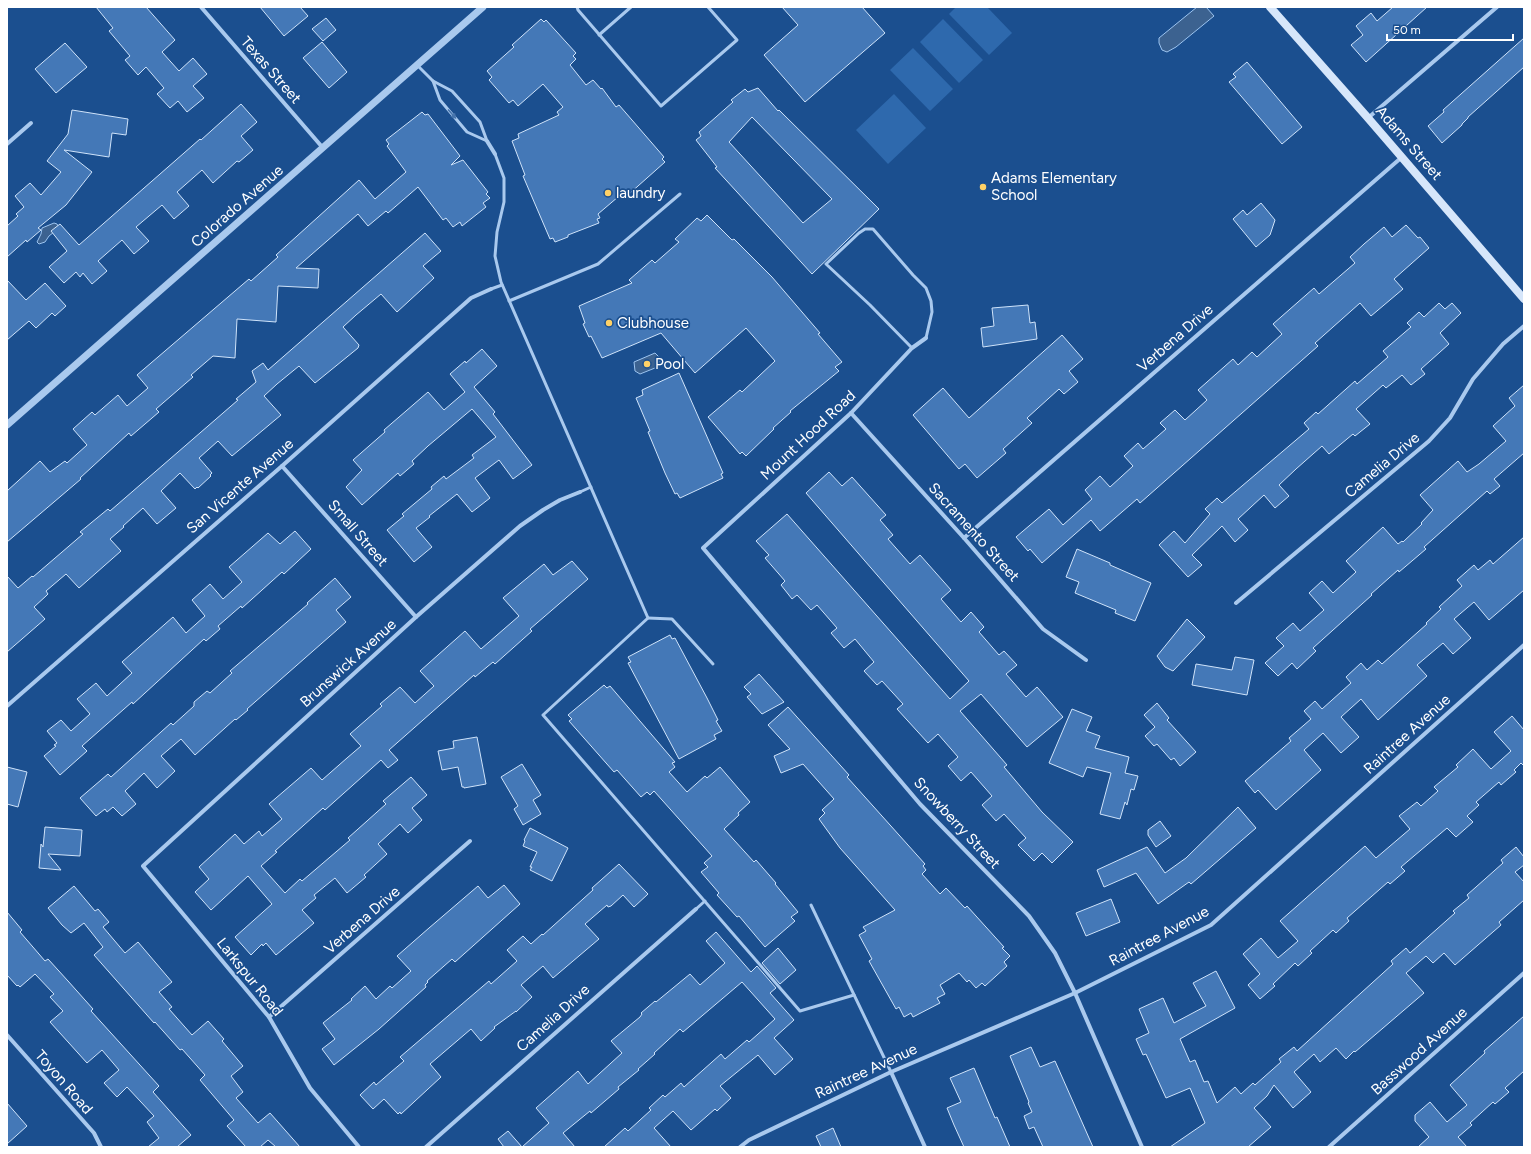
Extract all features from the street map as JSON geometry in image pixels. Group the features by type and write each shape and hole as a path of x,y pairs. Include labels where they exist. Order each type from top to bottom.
{"main road":[{"name":"Adams Street","path":"1270,7 1524,299"}],"street":[{"name":"Texas Street","path":"201,7 323,148"},
{"name":"Colorado Avenue","path":"7,425 483,7"},
{"path":"1368,118 1497,7"},
{"path":"7,144 31,123"},
{"path":"487,141 495,154"},
{"name":"Verbena Drive","path":"964,538 1402,157"},
{"name":"San Vicente Avenue","path":"7,706 282,466 471,298 491,289"},
{"name":"Camelia Drive","path":"1236,603 1429,441 1450,418 1473,379 1503,344 1524,326"},
{"name":"Mount Hood Road","path":"703,548 851,413 912,348 926,338"},
{"name":"Sacramento Street","path":"851,413 964,538 1043,629 1086,660"},
{"name":"Small Street","path":"282,466 416,617"},
{"name":"Brunswick Avenue","path":"143,866 416,617 520,526 554,503 580,492"},
{"name":"Snowberry Street","path":"703,548 920,804 1029,916 1055,953 1075,993 1142,1147"},
{"name":"Raintree Avenue","path":"740,1147 749,1140 891,1072 1075,993 1211,925 1524,645"},
{"name":"Verbena Drive","path":"269,1017 470,841"},
{"name":"Larkspur Road","path":"143,866 269,1017 310,1088 359,1147"},
{"name":"Camelia Drive","path":"426,1147 696,909"},
{"name":"Basswood Avenue","path":"1330,1147 1524,973"},
{"name":"Toyon Road","path":"7,1035 94,1134 101,1147"},
{"path":"891,1072 925,1147"}],"lane":[{"path":"577,7 599,35 661,106 737,40 708,7"},
{"path":"599,35 631,7"},
{"path":"417,66 433,81 452,91 480,122 487,141"},
{"path":"433,81 440,100 467,132 487,141"},
{"path":"495,154 504,178 504,202 497,232 495,256 502,285 648,618"},
{"path":"509,301 598,264 680,194"},
{"path":"912,348 870,305 826,264 865,229 873,229 926,288 931,301 932,312 926,338"},
{"path":"491,289 502,285"},
{"path":"580,492 591,487"},
{"path":"713,664 672,618 648,618 543,715 800,1011 854,995"},
{"path":"696,909 705,901"},
{"path":"811,905 891,1072"}],"shaded area":[{"path":"956,7 987,7 1012,33 989,55 949,14"},
{"path":"1197,7 1206,7 1214,16 1176,47 1167,52 1162,50 1159,43 1159,38"},
{"path":"943,19 983,60 959,83 920,42"},
{"path":"913,48 953,89 930,111 890,70"},
{"path":"894,94 926,128 888,164 856,130"},
{"path":"54,223 57,224 59,228 49,236 45,242 39,244 37,242 42,228"},
{"name":"Pool","path":"655,353 660,358 660,366 640,374 635,371 634,362"}],"building":[{"path":"96,7 146,7 175,40 162,52 179,71 193,58 207,74 193,86 204,98 187,112 178,101 170,108 157,94 164,88 146,67 138,75 125,60 130,56 109,31 113,28"},
{"path":"260,7 300,7 308,16 284,36"},
{"path":"782,7 862,7 885,33 805,102 764,55 798,25"},
{"path":"1393,7 1427,7 1366,62 1351,45 1363,35 1356,26 1371,13 1377,21"},
{"path":"326,18 336,30 323,41 312,29"},
{"path":"541,19 544,22 546,20 576,53 573,56 576,59 570,65 586,85 593,80 601,89 602,88 616,107 619,105 664,157 662,159 665,162 629,194 625,191 598,214 600,218 597,219 599,223 568,235 568,237 555,242 553,238 550,239 523,176 525,175 512,141 519,138 518,134 559,115 557,112 563,107 543,84 518,106 513,100 509,103 489,80 492,77 487,71 514,47 512,45"},
{"path":"1524,38 1524,67 1468,117 1462,125 1442,143 1428,126 1444,112 1443,110"},
{"path":"322,42 347,72 329,88 303,58"},
{"path":"65,43 87,67 56,93 35,69"},
{"path":"1247,62 1302,127 1282,144 1229,82 1236,77 1233,74"},
{"path":"758,88 778,111 779,110 879,209 812,274 715,168 717,167 696,140 701,136 699,132 733,102 731,100 745,89 748,92","holes":["752,117 832,199 803,223 729,142"]},
{"path":"241,104 257,122 241,136 253,150 239,162 237,161 213,183 202,170 177,192 189,206 174,219 162,205 136,227 149,241 134,254 122,240 98,261 107,271 92,284 83,273 80,277 76,272 64,283 49,267 67,251 51,231 60,224 79,245"},
{"path":"72,110 128,119 126,135 112,133 109,157 64,150 92,172 66,205 38,228 41,230 27,242 26,240 7,257 7,226 18,216 16,214 24,207 15,196 30,183 41,195 61,172 47,161 68,134"},
{"path":"422,112 425,115 428,114 460,156 451,165 463,160 488,192 486,194 490,198 483,203 486,207 462,226 460,222 453,227 446,218 443,220 418,187 388,213 386,211 368,226 358,214 296,268 319,269 318,288 278,286 276,322 237,319 235,358 213,356 191,375 193,377 156,409 159,412 131,436 129,433 80,478 81,479 7,542 7,491 40,461 50,472 65,461 67,463 87,445 73,429 92,412 95,415 118,395 127,406 148,388 137,375 249,279 251,281 278,257 276,255 359,180 375,199 406,172 387,146 389,144 386,140"},
{"path":"1261,203 1275,220 1270,235 1256,247 1233,219 1243,210 1247,215"},
{"path":"707,215 732,240 734,239 772,277 820,333 818,334 842,362 835,367 839,371 790,411 791,412 746,456 742,452 740,454 708,417 740,390 742,392 775,361 746,328 695,373 661,333 602,358 583,324 585,323 579,306 632,283 629,280 652,260 655,263 679,242 675,239 697,218 701,221"},
{"path":"1406,225 1418,238 1420,237 1429,248 1394,279 1403,289 1371,316 1360,303 1315,343 1318,346 1140,503 1137,499 1100,531 1091,520 1042,563 1030,549 1028,551 1016,537 1049,509 1063,525 1092,499 1085,490 1100,476 1110,487 1133,466 1124,456 1138,443 1143,449 1166,429 1160,423 1175,410 1185,420 1207,400 1198,390 1233,359 1238,365 1252,352 1257,357 1282,334 1273,324 1314,288 1319,294 1355,263 1350,257 1364,244 1384,227 1392,237"},
{"path":"425,233 441,251 423,266 434,278 397,312 381,294 356,315 343,327 359,345 358,348 315,383 299,366 277,384 264,396 281,415 232,456 218,441 199,458 212,473 210,475 211,476 198,488 197,487 195,489 180,473 161,491 176,508 157,524 143,508 110,539 121,551 79,588 66,574 46,591 48,594 34,607 45,619 7,652 7,576 18,588 32,576 33,577 83,534 80,532 108,509 110,511 238,400 236,399 256,382 252,371 263,363 268,370"},
{"path":"7,280 26,300 45,283 66,306 55,316 52,313 36,328 29,321 7,340"},
{"path":"1439,303 1445,309 1452,303 1461,313 1440,333 1449,344 1421,369 1425,374 1411,385 1402,375 1386,388 1383,385 1356,409 1370,424 1355,436 1353,434 1329,454 1322,446 1279,485 1289,496 1275,508 1264,495 1238,519 1248,530 1235,542 1222,526 1192,555 1202,565 1188,577 1159,545 1174,531 1185,543 1210,514 1205,509 1217,498 1222,503 1309,429 1304,423 1316,412 1318,414 1355,381 1357,384 1388,357 1383,351 1411,327 1407,323 1419,312 1424,317"},
{"path":"1028,305 1030,323 1035,322 1037,339 983,347 981,328 994,326 992,308"},
{"path":"1062,335 1083,359 1069,371 1078,382 1064,394 1059,389 1027,418 1032,423 1003,449 1006,453 977,478 965,464 959,469 913,415 943,388 969,418"},
{"path":"482,349 497,366 474,387 495,412 493,414 532,465 513,479 499,460 475,478 490,498 472,512 457,494 429,516 430,517 416,528 432,547 414,562 387,530 404,516 402,514 432,489 431,487 444,476 446,479 474,458 472,455 496,437 472,409 412,461 414,464 400,476 398,473 362,505 346,487 362,470 353,460 385,432 384,430 428,392 444,410 465,392 450,374"},
{"path":"679,373 723,473 721,474 723,478 680,498 677,493 675,494 665,473 636,398 643,395 642,390"},
{"path":"1524,385 1524,453 1494,479 1500,486 1490,494 1487,491 1424,547 1426,549 1399,572 1398,570 1371,594 1372,595 1313,648 1316,651 1297,669 1292,663 1278,676 1265,663 1284,646 1276,638 1293,623 1300,631 1324,610 1309,593 1322,581 1333,593 1356,572 1346,561 1383,527 1398,544 1402,541 1403,542 1422,524 1421,523 1433,510 1420,495 1458,461 1467,472 1479,464 1506,441 1493,426 1515,406 1509,398"},
{"path":"829,472 842,486 852,477 886,515 880,520 893,535 888,539 910,564 920,555 951,590 941,599 961,622 971,612 984,627 979,632 999,655 1004,651 1017,665 1006,674 1026,697 1037,687 1063,717 1027,747 981,694 960,711 1007,765 1004,767 1042,812 1073,842 1052,863 1042,853 1034,861 1018,845 1026,838 1004,814 996,821 982,805 992,796 971,772 961,781 948,766 958,757 938,734 928,743 897,709 903,704 882,681 877,685 864,671 874,662 855,639 844,648 831,633 837,628 817,605 811,610 797,595 792,599 781,585 785,581 765,558 769,555 756,541 787,514 950,699 969,681 806,493"},
{"path":"295,531 311,549 284,574 282,572 242,608 241,606 218,626 220,629 206,641 204,639 133,704 132,702 82,746 87,751 60,775 44,756 56,746 54,745 57,743 47,731 61,720 71,731 90,714 77,699 96,683 107,696 132,673 122,662 173,617 186,633 205,616 192,600 210,584 223,599 242,582 229,567 268,533 280,544"},
{"path":"1524,537 1524,590 1489,620 1474,602 1454,619 1471,638 1453,654 1443,643 1417,665 1427,676 1378,720 1361,699 1341,717 1359,737 1341,753 1323,733 1304,750 1321,770 1276,810 1258,790 1255,793 1245,781 1291,741 1289,738 1311,719 1304,711 1315,701 1322,709 1351,683 1346,677 1361,663 1367,670 1378,660 1382,664 1427,624 1426,623 1441,609 1439,607 1462,586 1457,580 1474,565 1478,570 1490,560 1493,564"},
{"path":"1077,549 1151,583 1135,621 1115,613 1116,610 1075,593 1079,582 1066,577"},
{"path":"572,561 588,579 530,629 532,631 495,664 493,662 475,677 474,675 389,750 398,760 388,768 381,760 325,810 323,808 275,851 277,852 261,866 285,893 300,879 302,881 350,840 348,838 386,804 383,801 411,777 427,795 412,808 422,820 408,833 400,824 378,844 387,854 364,875 366,877 347,893 335,878 314,895 316,898 302,910 314,923 276,955 266,943 263,946 262,944 251,955 235,937 272,904 248,876 211,910 195,892 209,879 199,867 235,834 244,844 259,831 262,836 282,819 269,804 311,768 322,780 361,746 350,734 382,706 380,704 400,687 415,703 434,686 420,671 465,631 481,649 519,616 503,598 544,564 553,575"},
{"path":"335,578 351,597 336,610 346,622 247,709 248,710 236,720 235,719 195,755 181,739 161,756 175,771 157,788 144,773 125,791 136,804 122,816 113,807 107,812 105,809 96,816 80,798 108,774 111,777 171,723 173,725 194,706 194,702 207,691 210,693 232,673 230,671 308,604 307,603"},
{"path":"1187,619 1205,637 1173,671 1165,667 1157,656"},
{"path":"670,635 672,639 675,638 707,698 718,720 716,721 722,731 714,735 716,739 679,759 628,663 631,662 628,657"},
{"path":"1235,657 1254,660 1247,695 1192,685 1196,664 1232,670"},
{"path":"759,674 784,702 762,714 747,697 751,694 744,687"},
{"path":"604,685 607,688 610,686 675,762 672,763 675,767 669,772 687,792 705,776 707,778 720,767 750,802 724,829 754,862 756,860 798,912 791,917 795,921 765,947 739,916 737,917 717,895 719,893 701,872 708,867 704,863 712,856 654,791 650,795 647,792 641,797 617,770 614,772 569,721 572,719 568,715"},
{"path":"1157,703 1169,718 1167,720 1196,752 1180,766 1174,758 1171,760 1157,744 1154,746 1145,736 1155,727 1144,715"},
{"path":"788,707 849,775 847,777 925,864 923,866 926,870 922,874 940,894 946,888 965,908 967,906 1004,947 1002,948 1010,956 1004,962 1007,966 985,986 982,983 976,988 969,980 967,982 959,973 940,985 945,994 937,998 940,1003 913,1017 911,1013 904,1017 899,1007 896,1009 869,961 872,959 859,935 866,931 863,927 895,910 840,848 819,819 825,813 822,810 834,799 803,764 781,773 774,756 790,749 768,725"},
{"path":"1072,709 1092,717 1086,731 1100,736 1095,748 1129,757 1125,773 1138,776 1134,790 1131,789 1127,805 1125,802 1120,819 1100,814 1111,773 1087,767 1083,777 1049,763"},
{"path":"1512,716 1524,730 1524,766 1521,763 1514,770 1516,772 1501,785 1499,782 1476,802 1479,805 1467,816 1473,822 1456,837 1447,828 1401,867 1405,871 1390,884 1388,882 1347,918 1349,921 1336,933 1333,930 1310,951 1312,953 1298,966 1295,963 1273,984 1275,986 1260,999 1248,985 1260,974 1243,954 1261,938 1278,958 1298,941 1280,921 1365,846 1376,858 1410,829 1399,816 1417,802 1421,806 1438,791 1434,787 1458,767 1456,765 1473,749 1491,769 1511,751 1494,732"},
{"path":"477,737 486,784 464,788 462,787 458,767 442,770 438,751 454,748 453,741"},
{"path":"522,764 541,795 533,800 541,814 523,825 514,809 518,806 501,777"},
{"path":"7,767 27,772 18,807 7,804"},
{"path":"1238,807 1256,828 1191,884 1189,882 1158,904 1136,873 1104,887 1097,870 1147,847 1165,873 1186,858"},
{"path":"1160,821 1171,836 1156,847 1148,835 1148,830"},
{"path":"45,827 82,830 80,856 48,854 61,870 39,868 41,844 43,847"},
{"path":"530,828 568,848 552,881 530,870 537,852 523,846 524,840"},
{"path":"1516,847 1524,857 1524,865 1515,872 1524,882 1524,900 1499,922 1501,925 1455,965 1444,953 1433,963 1426,956 1406,973 1424,993 1346,1059 1336,1048 1320,1062 1314,1054 1294,1072 1311,1092 1293,1108 1274,1085 1267,1096 1254,1108 1271,1127 1248,1147 1170,1147 1205,1123 1190,1088 1166,1098 1146,1054 1143,1055 1136,1039 1149,1033 1139,1009 1163,998 1174,1023 1206,1006 1193,983 1216,971 1235,1008 1180,1039 1190,1062 1195,1060 1204,1082 1208,1081 1217,1103 1235,1087 1241,1094 1253,1083 1255,1085 1281,1062 1279,1059 1294,1047 1297,1051 1393,964 1391,961 1406,948 1410,953 1455,913 1453,911 1469,898 1467,895 1503,863 1501,860"},
{"path":"619,864 648,894 634,907 623,895 611,906 608,907 607,905 585,924 599,939 553,978 543,966 521,985 532,997 516,1012 494,1027 495,1028 481,1041 471,1029 430,1064 441,1077 401,1114 400,1112 398,1114 384,1099 373,1109 360,1095 374,1082 376,1085 404,1061 400,1057 489,981 491,984 517,961 507,950 523,936 531,944 542,934 543,935 593,890 592,888"},
{"path":"504,885 520,904 455,962 452,959 427,981 428,982 425,985 426,987 379,1029 334,1065 322,1049 335,1039 323,1023 352,1000 351,999 365,986 376,999 390,986 392,988 411,971 397,956 478,886 488,898"},
{"path":"74,886 95,911 98,909 109,922 103,927 125,953 138,942 172,982 159,992 172,1007 169,1009 192,1035 208,1021 224,1039 222,1041 243,1066 231,1076 243,1092 236,1098 258,1123 270,1113 300,1147 276,1147 268,1140 260,1147 246,1147 227,1126 234,1120 200,1080 205,1075 182,1049 180,1050 155,1022 154,1023 94,955 103,947 84,923 71,933 62,925 48,908"},
{"path":"1111,899 1120,922 1086,936 1076,913"},
{"path":"7,912 22,930 20,932 45,961 48,959 93,1009 91,1011 159,1086 153,1092 191,1135 177,1147 148,1147 159,1138 147,1122 154,1116 127,1087 117,1097 104,1083 119,1070 102,1050 87,1063 50,1022 63,1011 50,997 54,994 35,974 20,987 18,985 17,986 7,975"},
{"path":"716,932 751,972 757,966 776,988 770,993 794,1020 774,1038 793,1059 775,1075 758,1055 720,1086 731,1098 717,1111 715,1109 691,1130 673,1111 654,1128 671,1147 604,1147 625,1128 628,1131 651,1110 649,1108 663,1095 665,1097 681,1083 684,1087 721,1054 725,1059 747,1040 749,1042 775,1019 742,982 683,1032 680,1029 638,1069 639,1070 618,1087 619,1089 591,1113 590,1111 563,1133 575,1147 522,1147 549,1123 536,1108 578,1071 588,1084 622,1053 611,1041 640,1017 642,1014 641,1013 690,974 700,985 725,963 706,941"},
{"path":"778,948 796,970 780,984 762,963"},
{"path":"1524,1016 1524,1071 1505,1088 1509,1092 1495,1104 1493,1102 1470,1123 1472,1125 1458,1137 1467,1147 1418,1147 1429,1137 1415,1121 1415,1115 1430,1102 1447,1122 1467,1105 1450,1085 1485,1053 1484,1051"},
{"path":"1031,1047 1040,1067 1055,1061 1093,1147 1043,1147 1034,1127 1029,1129 1024,1116 1032,1112 1010,1056"},
{"path":"974,1068 995,1118 997,1117 1010,1147 964,1147 947,1108 961,1102 950,1078"},
{"path":"7,1103 27,1126 7,1144"},
{"path":"833,1128 841,1147 821,1147 816,1136"},
{"path":"508,1131 522,1147 504,1147 498,1139"}],"place":[{"name":"Adams Elementary School","path":"983,187"},
{"name":"laundry","path":"608,193"},
{"name":"Clubhouse","path":"609,323"},
{"name":"Pool","path":"647,364"}]}
